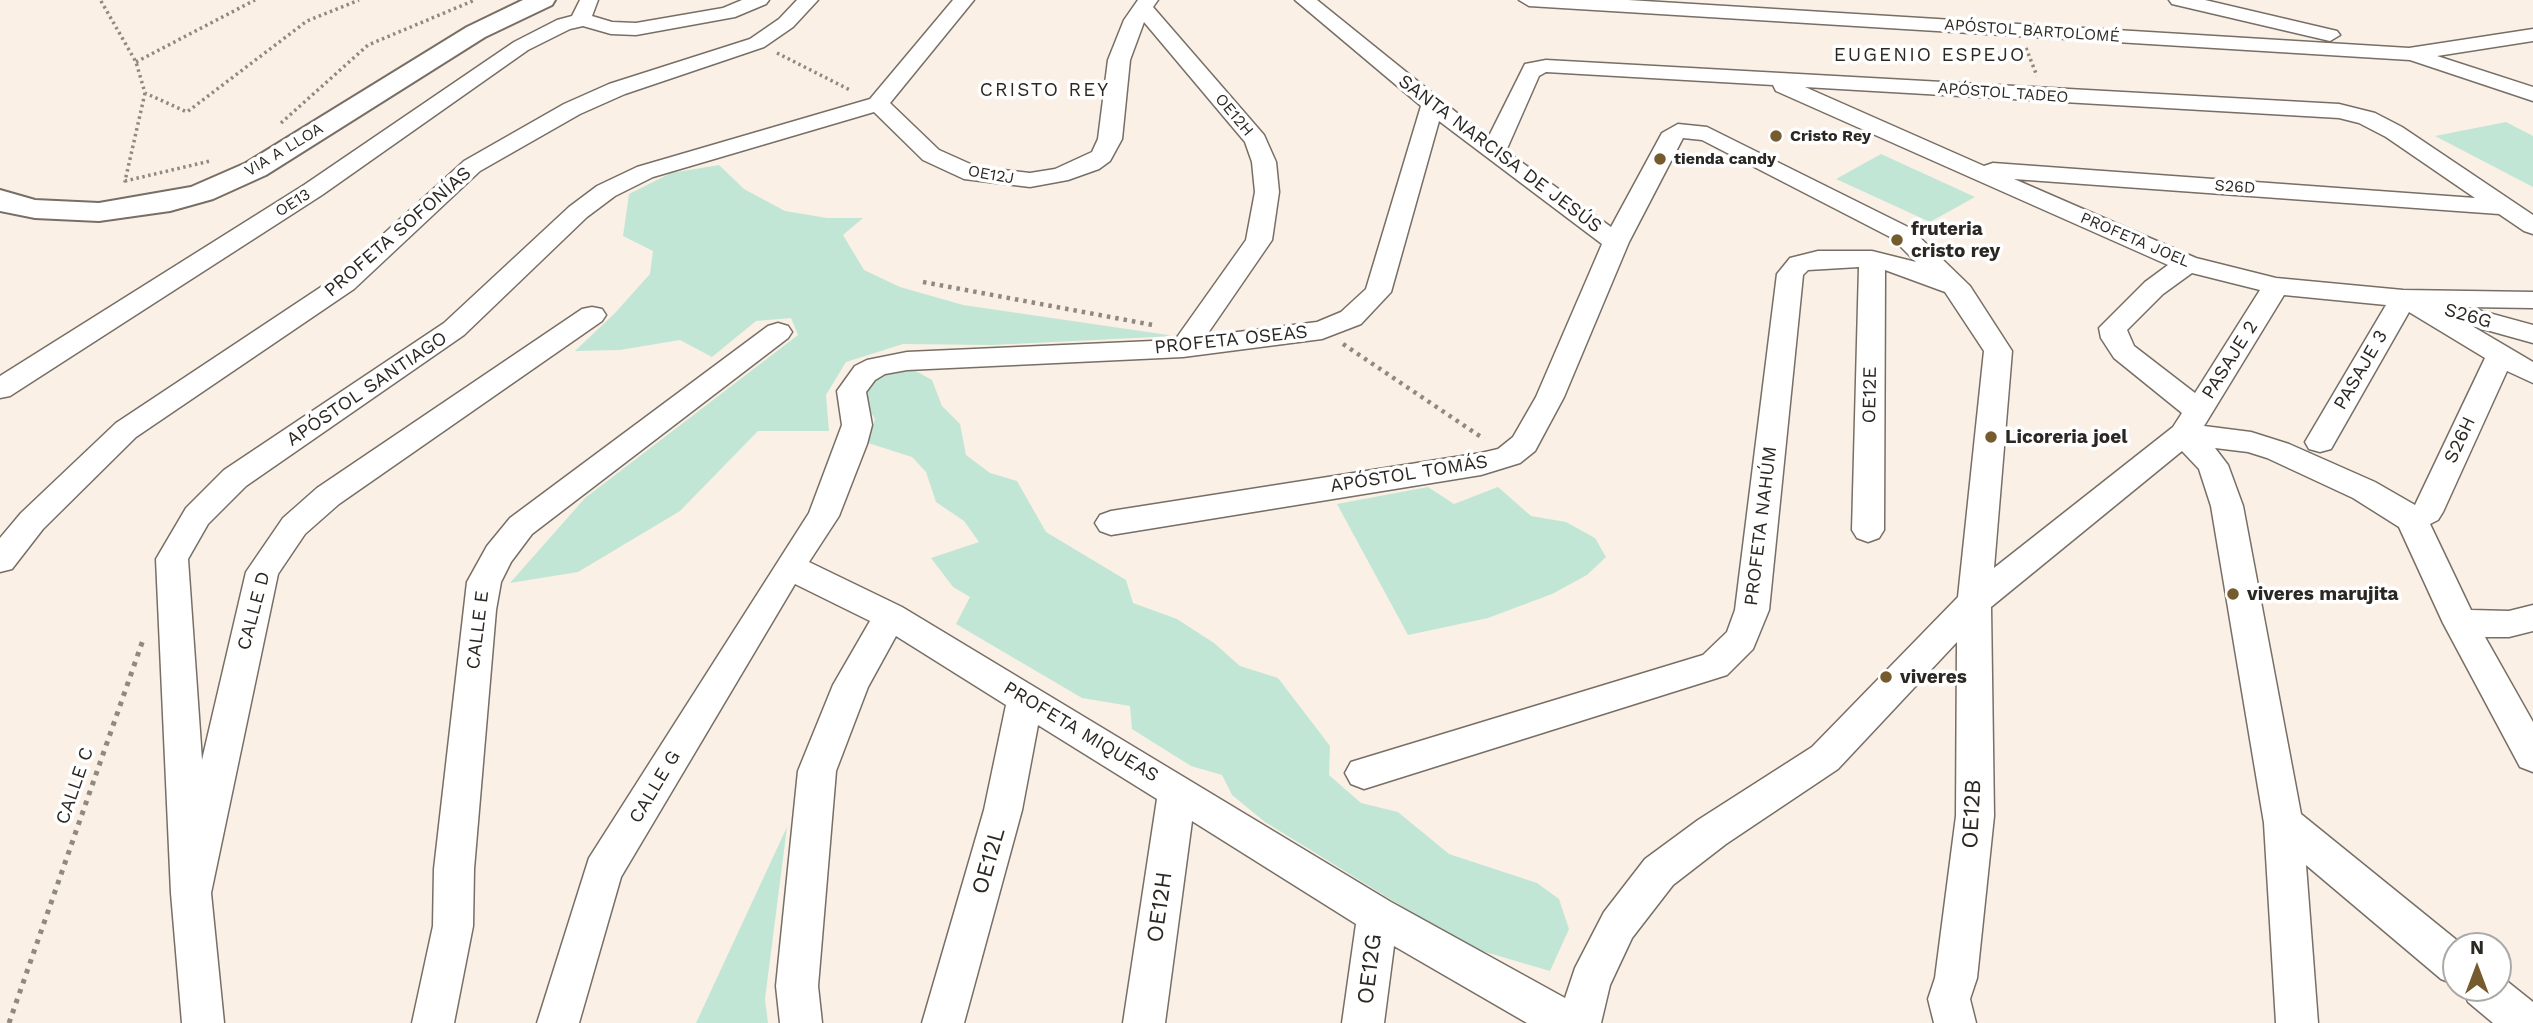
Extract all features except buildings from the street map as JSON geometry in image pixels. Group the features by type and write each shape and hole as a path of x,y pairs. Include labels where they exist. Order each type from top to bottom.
{"street":[{"name":"VIA A LLOA","path":"2,206 99,212 170,202 202,193 256,169 476,32 543,0"},
{"path":"587,10 611,28 636,29 728,13 758,0"},
{"name":"PROFETA SOFONÍAS","path":"0,561 32,521 126,430 345,283 472,166 572,109 617,89 757,43 786,23 808,0"},
{"path":"878,104 964,0"},
{"path":"1145,4 1167,0"},
{"name":"SANTA NARCISA DE JESÚS","path":"1305,0 1432,106 1616,242 1670,138 1678,131 1707,134 1900,233 1961,292 1998,351 1974,602"},
{"name":"APÓSTOL BARTOLOMÉ","path":"1529,0 2409,54 2533,35"},
{"path":"2179,0 2409,54 2533,94"},
{"name":"OE12J","path":"878,104 931,155 972,174 1030,180 1091,164 1102,156 1110,139 1119,60 1133,20 1145,4"},
{"name":"OE12H","path":"1145,4 1256,140 1264,162 1267,191 1259,240 1242,268 1189,340"},
{"name":"OE13","path":"0,389 313,190 522,46 587,10"},
{"name":"APÓSTOL TADEO","path":"1493,153 1533,69 1562,66 2353,114 2394,132 2501,207 2533,226"},
{"name":"PROFETA JOEL","path":"1763,77 2187,264 2276,286 2403,298 2533,300"},
{"name":"APÓSTOL SANTIAGO","path":"191,893 172,559 197,516 235,478 454,329 578,212 606,191 645,172 878,104"},
{"name":"PROFETA OSEAS","path":"789,567 824,516 852,444 858,425 851,391 865,373 877,366 907,361 1322,330 1351,318 1378,292 1432,106"},
{"name":"S26D","path":"1969,168 2501,207"},
{"name":"APÓSTOL TOMÁS","path":"1111,523 1480,464 1509,456 1524,444 1550,397 1616,242"},
{"name":"PROFETA NAHÚM","path":"1364,772 1715,665 1741,639 1752,610 1790,274 1799,264 1818,258 1872,260 1915,270 1961,292"},
{"name":"OE12E","path":"1868,530 1872,260"},
{"path":"2187,264 2154,288 2113,328 2115,338 2124,352 2192,422 2224,495 2283,823 2297,1023"},
{"name":"PASAJE 2","path":"2192,422 2276,286"},
{"path":"2403,298 2533,374"},
{"name":"S26G","path":"2403,298 2533,334"},
{"name":"PASAJE 3","path":"2319,442 2403,298"},
{"name":"CALLE D","path":"203,1023 191,893 262,572 294,526 328,496 592,314"},
{"name":"CALLE E","path":"433,1023 453,926 454,869 484,582 498,555 521,526 778,332"},
{"name":"S26H","path":"2412,520 2427,512 2501,353"},
{"path":"2192,422 2278,451 2364,490 2412,520 2460,623 2523,726 2533,756"},
{"path":"1580,1023 1590,982 1618,925 1659,872 1712,832 1825,758 1974,602 2192,422"},
{"name":"PROFETA MIQUEAS","path":"789,567 890,616 1377,915 1568,1023"},
{"name":"CALLE G","path":"558,1023 603,871 789,567"},
{"name":"OE12B","path":"1955,1023 1949,999 1956,978 1975,816 1974,602"},
{"path":"801,1023 797,986 817,771 851,685 890,616"},
{"path":"2460,623 2509,624 2533,618"},
{"name":"OE12L","path":"943,1023 1003,810 1025,697"},
{"name":"OE12H","path":"1144,1023 1177,790"},
{"path":"2283,823 2442,954"},
{"name":"OE12G","path":"1363,1023 1377,915"},
{"path":"2500,1002 2526,1023"}],"path":[{"path":"107,0 101,1 136,62 145,93 125,181 212,161"},
{"path":"136,62 255,0"},
{"path":"145,93 187,111 307,21 359,0"},
{"path":"279,125 368,45 475,0"},
{"path":"2018,30 2045,96"},
{"path":"757,43 878,104"},
{"path":"923,282 1189,340"},
{"path":"1322,330 1509,456"},
{"name":"CALLE C","path":"9,1023 145,635"}],"green space":[{"path":"2506,122 2533,136 2533,187 2435,136"},
{"path":"1881,154 1975,197 1930,222 1836,179"},
{"path":"719,165 744,189 785,211 827,218 863,218 843,235 864,270 900,287 963,305 1175,336 992,345 903,344 846,362 826,395 829,431 758,431 680,511 578,572 510,583 585,498 798,335 791,318 756,321 712,357 680,340 620,350 575,351 615,313 650,274 653,251 623,236 629,194 671,173"},
{"path":"914,370 932,380 942,406 960,424 966,455 990,473 1017,481 1046,532 1126,580 1133,603 1177,619 1214,643 1240,666 1278,678 1330,746 1329,775 1361,803 1398,812 1449,854 1537,883 1559,899 1569,929 1550,971 1468,947 1265,822 1232,795 1222,775 1191,766 1132,729 1130,706 1082,698 956,624 970,597 953,587 931,558 979,542 964,521 936,502 926,472 912,457 868,443 875,419 868,408 865,388 881,376"},
{"path":"1428,487 1454,504 1498,487 1531,516 1566,522 1595,538 1606,557 1587,575 1552,594 1488,618 1408,635 1337,504"},
{"path":"787,827 765,999 768,1023 696,1023"}],"place":[{"name":"Cristo Rey","path":"1776,136"},
{"name":"tienda candy","path":"1660,159"},
{"name":"fruteria cristo rey","path":"1897,240"},
{"name":"Licoreria joel","path":"1991,437"},
{"name":"viveres marujita","path":"2233,594"},
{"name":"viveres","path":"1886,677"}],"district":[{"name":"EUGENIO ESPEJO","path":"1930,55"},
{"name":"CRISTO REY","path":"1045,90"}]}
